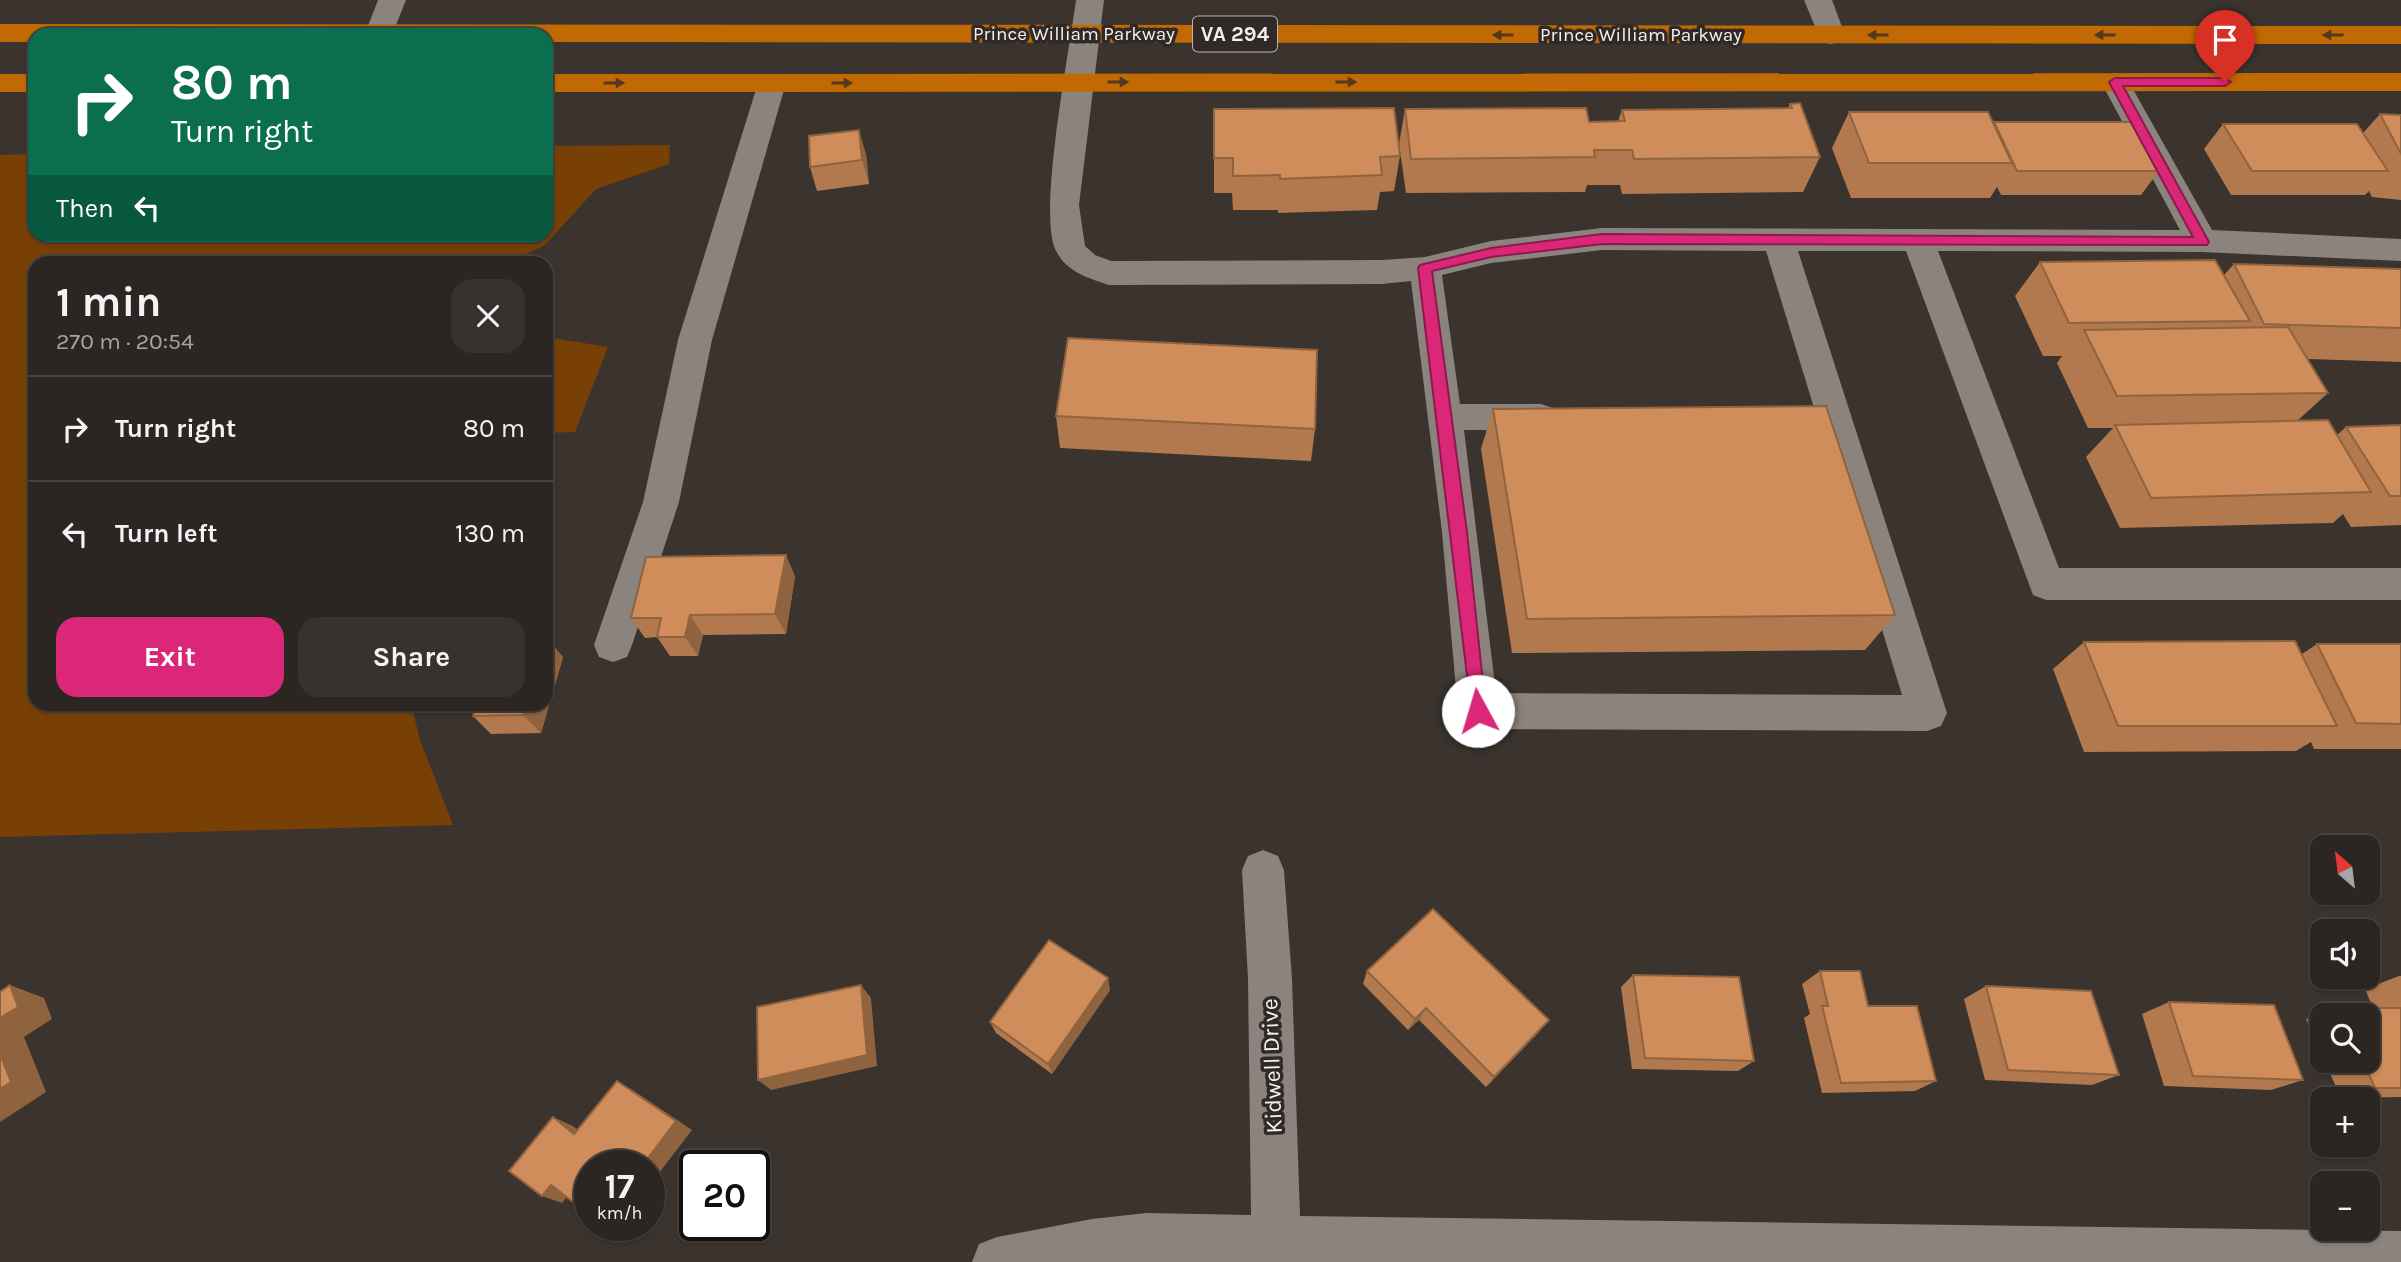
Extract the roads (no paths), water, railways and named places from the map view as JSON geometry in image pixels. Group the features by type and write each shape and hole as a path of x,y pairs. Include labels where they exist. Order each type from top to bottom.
{"highway":[{"name":"Prince William Parkway","path":"0,33 28,33"},
{"name":"Prince William Parkway","path":"553,34 2401,36"},
{"name":"VA 294","path":"553,83 2401,82"},
{"path":"0,83 28,83"}],"street":[{"path":"381,28 391,0"},
{"path":"1090,0 1065,205 1065,237 1071,254 1087,266 1109,274 1382,272 1425,268 1491,253 1602,239 2202,242 2401,250"},
{"path":"1818,0 1832,35"},
{"path":"2115,82 2202,242"},
{"path":"613,645 662,502 695,340 772,83"},
{"path":"1425,268 1445,417 1478,711 1927,713 1821,418 1779,241"},
{"path":"1919,242 2046,584 2401,584"},
{"path":"1445,417 1570,417"},
{"name":"Kidwell Drive","path":"1263,870 1270,993 1277,1251"},
{"path":"997,1262 1092,1244 1147,1238 1277,1251 2401,1256"}]}
